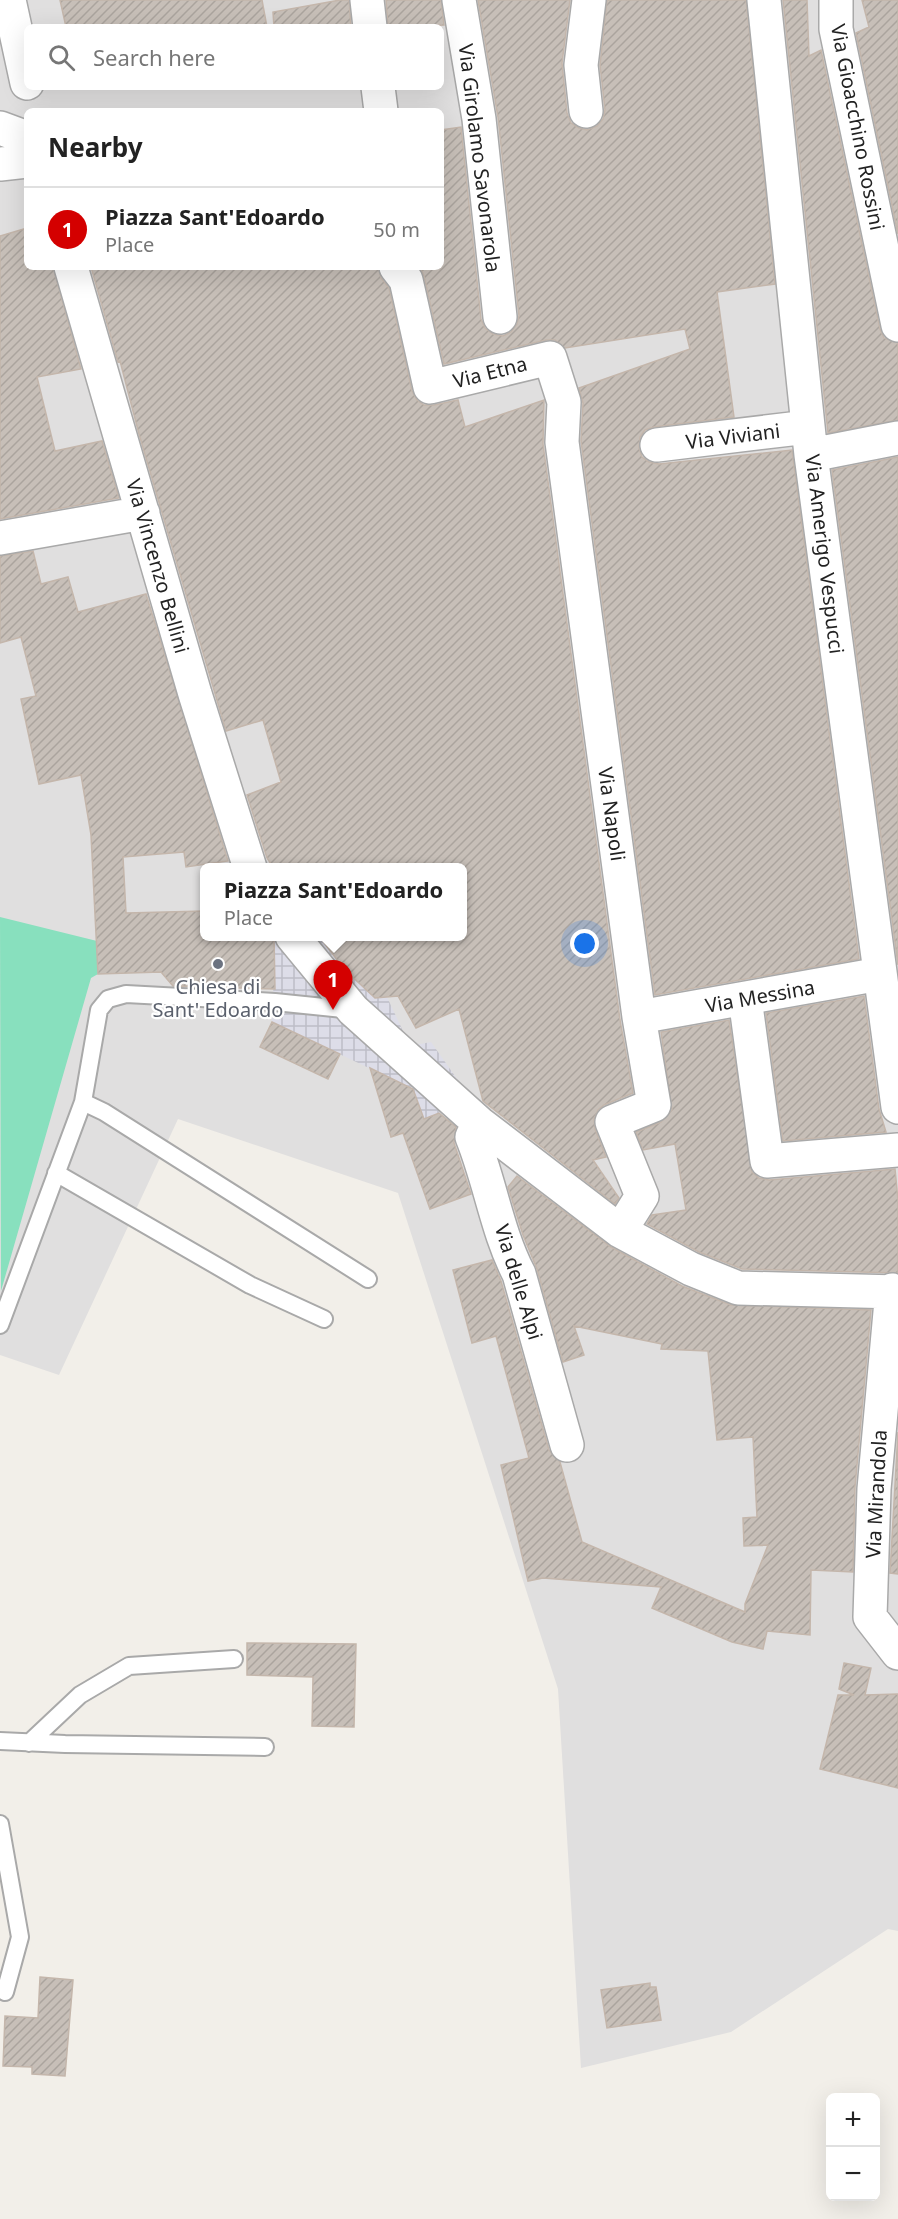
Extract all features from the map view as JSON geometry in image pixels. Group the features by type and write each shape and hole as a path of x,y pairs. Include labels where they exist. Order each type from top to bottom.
{"street":[{"path":"9,0 24,71"},
{"path":"366,0 370,24"},
{"name":"Via Girolamo Savonarola","path":"459,0 478,119 500,316"},
{"path":"586,111 581,65 589,0"},
{"name":"Via Amerigo Vespucci","path":"764,0 810,441 885,962 898,1107"},
{"name":"Via Gioacchino Rossini","path":"836,0 836,29 898,325"},
{"path":"28,90 32,108"},
{"path":"378,90 381,108"},
{"path":"0,128 24,137"},
{"path":"0,164 24,161"},
{"name":"Via Vincenzo Bellini","path":"72,270 195,694 248,863"},
{"name":"Via Etna","path":"402,271 430,387 550,358"},
{"name":"Via Napoli","path":"550,358 564,402 562,442 639,1017 654,1105 612,1122 642,1196 620,1231"},
{"name":"Via Viviani","path":"657,445 898,438"},
{"path":"0,538 143,513"},
{"path":"296,941 353,1010 479,1123 620,1231 691,1269 738,1288 895,1291"},
{"name":"Via Messina","path":"639,1017 745,998 885,962"},
{"path":"745,998 767,1161 898,1150"},
{"name":"Via delle Alpi","path":"479,1123 472,1137 485,1169 511,1258 519,1274 567,1445"},
{"name":"Via Mirandola","path":"895,1291 874,1489 870,1617 898,1653"}],"lane":[{"path":"0,1325 83,1102 99,1010 108,999 126,994 275,1002 353,1010"},
{"path":"83,1102 104,1112 368,1280"},
{"path":"56,1173 250,1285 324,1319"},
{"path":"29,1743 80,1695 129,1666 234,1659"},
{"path":"0,1741 265,1747"},
{"path":"0,1824 20,1937 5,1992"}],"shaded area":[{"path":"0,0 898,0 898,1931 888,1929 731,2032 581,2068 558,1689 398,1193 178,1119 59,1375 0,1355"},
{"path":"261,941 322,941 342,968 375,998 387,997 410,1046 431,1042 469,1096 460,1105 424,1119 413,1089 272,1022 275,948 260,948"}],"green space":[{"path":"0,917 97,941 98,974 91,978 1,1291"}],"building":[{"path":"60,0 262,0 266,24 65,24"},
{"path":"349,0 351,24 274,24 273,12"},
{"path":"386,0 441,0 444,24 388,24"},
{"path":"478,0 570,0 562,63 567,113 571,123 587,130 597,126 603,119 605,110 600,65 607,0 746,0 775,284 717,292 734,417 654,427 645,430 640,437 639,448 642,457 649,462 659,464 792,450 859,959 655,995 581,441 583,403 579,388 690,349 685,329 565,348 555,340 546,340 444,364 421,270 444,270 444,130 461,127 481,319 485,328 493,334 503,336 511,332 519,316 498,117"},
{"path":"783,0 807,0 809,56 821,50 880,329 884,338 898,343 898,420 828,433"},
{"path":"862,0 898,0 898,234 856,33 869,27"},
{"path":"24,229 24,270 54,270 81,369 37,377 55,451 102,441 119,498 0,519 0,236"},
{"path":"92,270 379,270 381,278 389,288 412,391 417,400 424,405 434,405 458,400 465,427 544,400 543,444 620,1020 633,1093 604,1105 598,1110 594,1119 595,1129 606,1157 593,1160 619,1198 615,1204 483,1101 459,1009 416,1028 398,996 375,998 344,969 323,941 467,941 467,863 270,863 267,858 247,795 281,782 263,720 226,731 139,434 120,361 118,362"},
{"path":"898,457 898,965 832,470"},
{"path":"33,551 41,584 68,577 78,612 146,594 228,861 200,863 200,865 186,867 184,852 123,857 126,913 200,911 200,941 274,941 275,989 173,986 161,972 98,974 91,835 81,775 39,784 21,699 36,696 21,637 0,643 0,556"},
{"path":"864,996 879,1109 886,1132 783,1141 766,1013"},
{"path":"729,1020 752,1172 759,1178 769,1180 895,1169 898,1200 898,1273 742,1269 699,1252 647,1224 652,1215 686,1210 675,1144 643,1150 636,1132 661,1122 672,1110 661,1032"},
{"path":"272,1022 340,1054 328,1079 260,1047"},
{"path":"370,1068 413,1089 424,1119 439,1113 456,1127 454,1143 471,1194 430,1209 403,1133 391,1137"},
{"path":"517,1176 611,1247 682,1286 731,1305 871,1310 855,1487 853,1572 811,1570 810,1635 767,1631 763,1649 732,1642 652,1608 661,1587 543,1578 528,1581 501,1465 529,1458 496,1336 472,1343 453,1270 492,1260 501,1281 549,1450 560,1462 582,1542 745,1612 745,1604 768,1545 744,1546 743,1518 757,1517 753,1437 717,1440 708,1351 661,1349 662,1344 574,1326 584,1355 563,1362 537,1269 523,1235 508,1187"},
{"path":"898,1432 898,1574 890,1573"},
{"path":"247,1643 356,1644 354,1727 312,1726 313,1677 247,1675"},
{"path":"844,1663 871,1668 865,1695 898,1694 898,1788 820,1769 838,1695 854,1695 839,1689"},
{"path":"40,1977 73,1980 65,2076 32,2074 32,2067 3,2066 5,2016 38,2018"},
{"path":"650,1983 650,1987 656,1987 661,2020 607,2028 601,1990"}],"place":[{"name":"Chiesa di Sant' Edoardo","path":"218,964"},
{"name":"Piazza Sant'Edoardo","path":"333,1010"}]}
